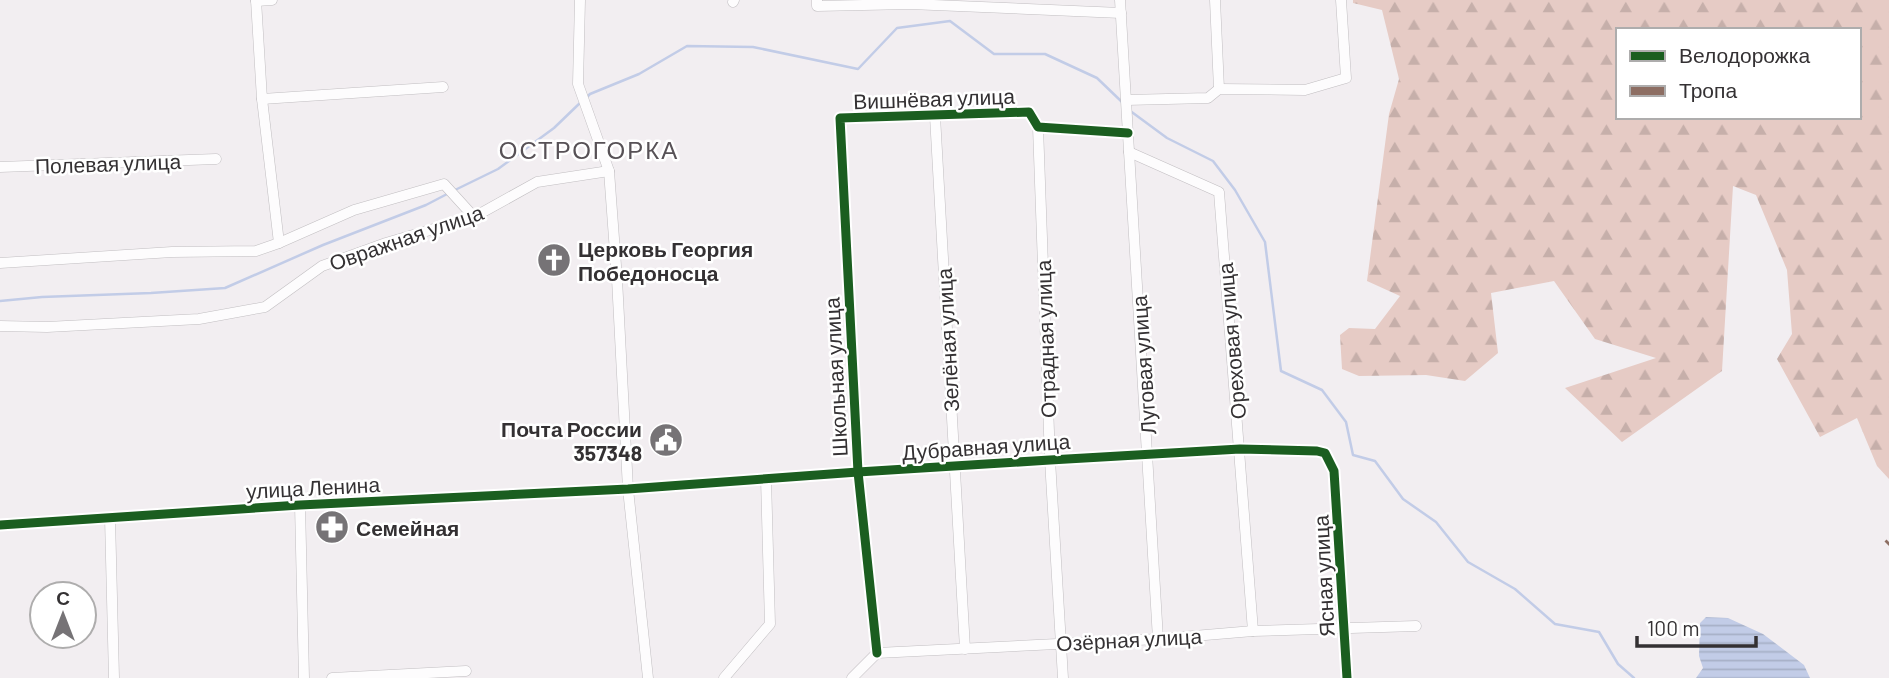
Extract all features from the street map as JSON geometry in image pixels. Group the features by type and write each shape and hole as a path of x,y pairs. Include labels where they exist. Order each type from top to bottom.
{"street":[{"path":"272,0 256,1 262,99 279,243"},
{"path":"580,0 578,84 609,171 628,489 648,678"},
{"path":"1120,0 1126,100 1208,98 1219,89 1305,90 1346,78 1341,0"},
{"path":"1214,0 1219,89"},
{"path":"817,3 1020,4 1121,13"},
{"path":"262,99 443,87"},
{"name":"Луговая улица","path":"1126,100 1158,639"},
{"name":"Вишнёвая улица","path":"844,225 840,118 1029,112 1038,127 1128,133"},
{"name":"Зелёная улица","path":"935,116 965,649"},
{"name":"Отрадная улица","path":"1038,127 1050,460 1063,678"},
{"name":"Ореховая улица","path":"1129,152 1220,192 1254,631"},
{"name":"Полевая улица","path":"0,167 216,159"},
{"name":"Овражная улица","path":"0,326 47,327 199,319 265,307 322,266 386,243 474,217 537,182 609,171"},
{"name":"Овражная улица","path":"0,263 172,251 256,251 354,210 444,184 474,217"},
{"name":"Школьная улица","path":"844,225 858,472 877,653"},
{"name":"Дубравная улица","path":"628,489 1240,449 1317,451 1325,453 1334,471"},
{"name":"Ясная улица","path":"1334,471 1347,678"},
{"path":"724,678 771,624 766,479"},
{"name":"улица Ленина","path":"0,525 300,505 628,489"},
{"path":"300,505 304,678"},
{"path":"110,518 114,678"},
{"name":"Озёрная улица","path":"877,653 1158,639 1254,631 1416,626"},
{"path":"852,678 877,653"},
{"path":"332,678 466,671"}],"green space":[{"path":"1353,0 1889,0 1889,479 1877,466 1857,418 1820,437 1777,359 1792,334 1787,270 1756,195 1733,186 1722,371 1622,442 1565,388 1656,358 1595,339 1554,281 1491,293 1498,353 1465,381 1426,375 1359,376 1342,369 1340,335 1349,328 1375,329 1400,296 1367,281 1389,114 1399,79 1382,10 1353,3"}],"water":[{"path":"1706,617 1728,618 1763,634 1804,665 1810,678 1696,678 1703,668 1699,656 1700,623"}],"waterway":[{"path":"586,98 639,74 687,46 753,47 858,69 897,28 950,21 994,54 1045,54 1097,78 1122,102"},
{"path":"455,190 498,169 554,128 581,102"},
{"path":"1129,110 1167,138 1213,161 1235,190 1265,242 1281,371 1322,390 1346,422 1353,455 1375,461 1403,499 1436,522 1468,562 1515,589 1555,624 1599,632 1618,664 1634,678"},
{"path":"0,301 225,288 449,193"}],"cycle path":[{"path":"877,653 858,472 840,118 1029,112 1038,127 1128,133"},
{"path":"0,525 300,505 628,489 1240,449 1317,451 1325,453 1334,471 1347,678"}],"place":[{"name":"Церковь Георгия Победоносца","path":"554,260"},
{"name":"Почта России 357348","path":"666,440"},
{"name":"Семейная","path":"332,527"}],"district":[{"name":"ОСТРОГОРКА","path":"589,149"}]}
